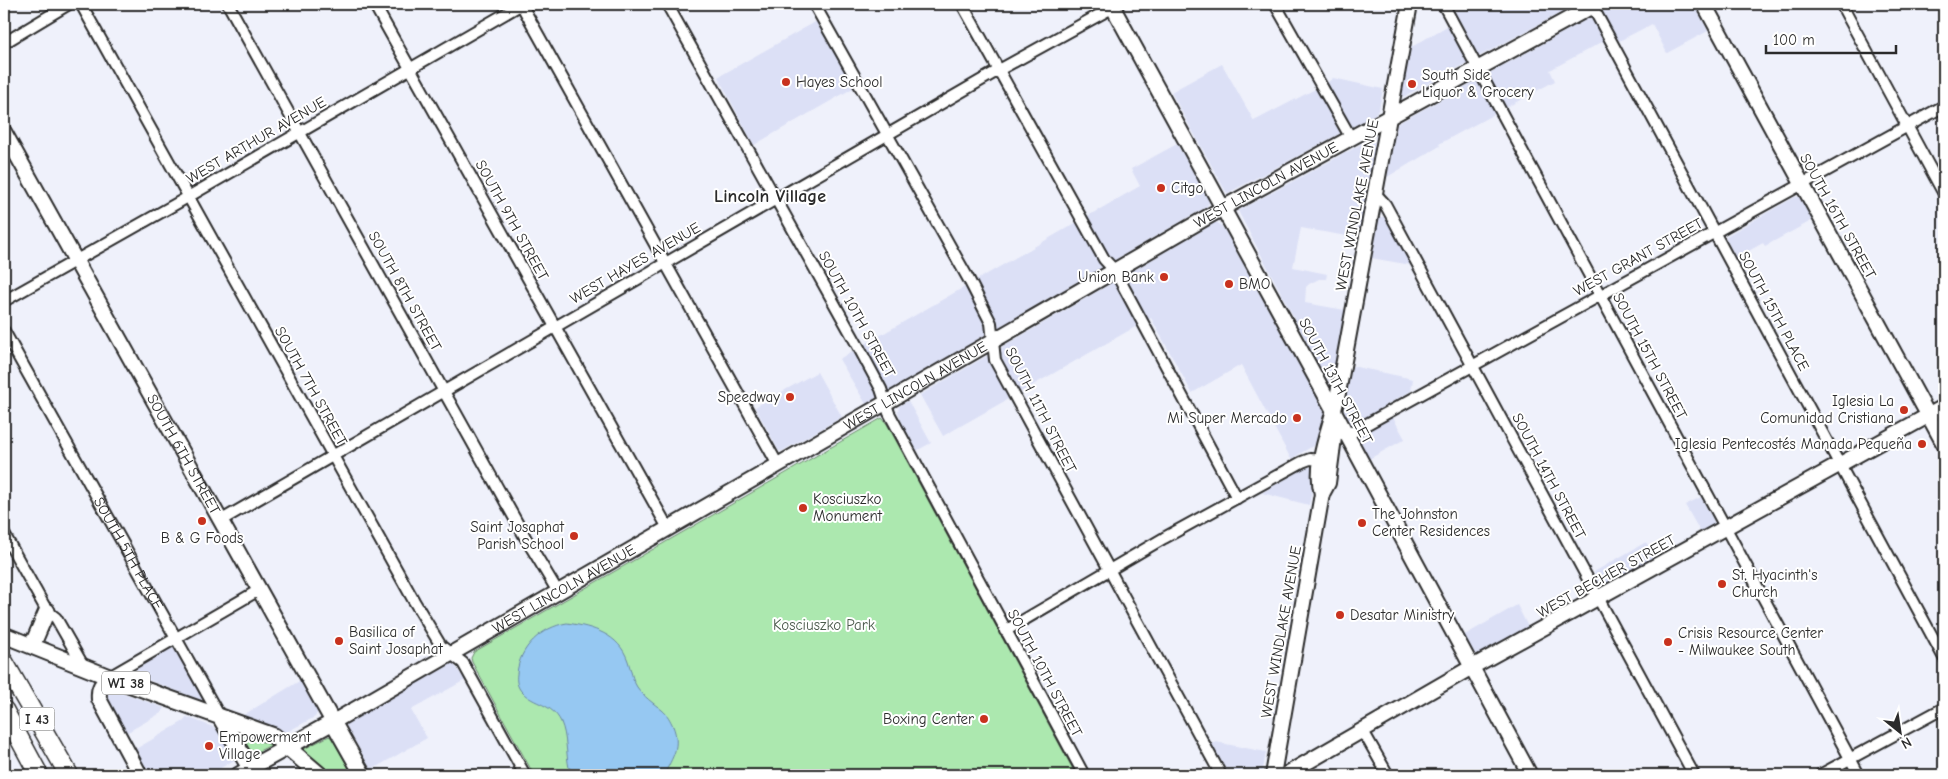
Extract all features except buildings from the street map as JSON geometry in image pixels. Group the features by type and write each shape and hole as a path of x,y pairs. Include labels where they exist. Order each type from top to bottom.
{"highway":[{"name":"I 43","path":"4,662 69,775"},
{"name":"I 43","path":"4,710 39,775"}],"main road":[{"path":"32,646 47,611"},
{"name":"WI 38","path":"9,637 109,677 274,736 320,775"},
{"name":"SOUTH 5TH PLACE","path":"220,717 229,729 247,773"},
{"name":"WEST LINCOLN AVENUE","path":"247,773 333,722"},
{"name":"SOUTH 6TH STREET","path":"333,722 363,775"}],"street":[{"path":"4,42 69,4"},
{"name":"SOUTH 7TH STREET","path":"81,4 414,601 441,646 463,663 525,775"},
{"name":"SOUTH 8TH STREET","path":"228,4 558,592"},
{"name":"SOUTH 9TH STREET","path":"374,4 668,528"},
{"path":"521,4 778,465"},
{"name":"WEST ARTHUR AVENUE","path":"4,302 521,4"},
{"name":"SOUTH 10TH STREET","path":"667,4 881,389 889,413 1084,775"},
{"name":"SOUTH 11TH STREET","path":"814,4 969,280 991,323 995,360 1222,775"},
{"path":"962,4 1104,259 1115,271 1237,498"},
{"path":"1275,4 1351,138"},
{"name":"WEST WINDLAKE AVENUE","path":"1322,494 1318,482 1326,438 1334,412 1410,4"},
{"name":"SOUTH 15TH STREET","path":"1443,4 1859,775"},
{"name":"WEST LINCOLN AVENUE","path":"333,722 1223,208 1593,4"},
{"name":"SOUTH 15TH PLACE","path":"1593,4 1944,658"},
{"name":"SOUTH 16TH STREET","path":"1704,4 1944,444"},
{"path":"1841,4 1944,194"},
{"name":"WEST HAYES AVENUE","path":"220,521 1114,5"},
{"name":"SOUTH 13TH STREET","path":"1114,5 1530,775"},
{"name":"WEST GRANT STREET","path":"1347,435 1944,106"},
{"name":"SOUTH 6TH STREET","path":"4,132 333,722"},
{"name":"SOUTH 14TH STREET","path":"1375,193 1385,204 1694,775"},
{"name":"SOUTH 5TH PLACE","path":"4,331 220,717"},
{"name":"WEST BECHER STREET","path":"1285,775 1472,668 1944,407"},
{"name":"WEST WINDLAKE AVENUE","path":"1273,775 1322,494 1328,483 1334,445 1334,412"},
{"path":"1005,631 1109,570 1302,462 1310,459 1322,460"},
{"path":"4,534 47,611 56,618 84,667"},
{"path":"140,775 98,699 101,685 109,677 259,590"},
{"path":"1820,775 1944,708"},
{"path":"1363,731 1388,775"}],"shaded area":[{"path":"1470,4 1577,4 1403,97 1401,92 1410,48 1459,19 1455,12"},
{"path":"1615,4 1694,4 1708,31 1667,53 1652,24 1619,41 1615,35 1550,70 1555,81 1439,144 1440,146 1387,177 1397,124"},
{"name":"Hayes School","path":"817,21 855,87 754,145 718,77"},
{"path":"1222,64 1254,121 1327,83 1333,78 1383,89 1379,109 1374,115 1228,193 1171,92"},
{"path":"1369,140 1374,142 1375,150 1358,238 1301,228 1293,267 1327,274 1326,279 1319,279 1306,287 1305,303 1345,310 1333,374 1329,377 1323,373 1238,211"},
{"path":"1177,144 1208,199 1209,203 1206,207 866,404 839,359 1140,186 1131,169"},
{"path":"1795,197 1800,197 1813,220 1765,246 1763,243 1736,258 1726,236"},
{"path":"1379,217 1384,217 1387,221 1411,265 1371,258 1376,223"},
{"path":"1218,223 1224,229 1324,411 1325,418 1318,443 1291,459 1241,365 1192,393 1151,318 943,436 920,395"},
{"path":"1352,366 1413,379 1411,391 1386,405 1405,439 1369,459 1344,411"},
{"path":"817,372 842,417 779,451 755,407"},
{"path":"908,401 931,443 916,451 902,424 898,411 899,406"},
{"path":"1305,466 1313,468 1315,473 1309,505 1262,493 1298,472 1300,468"},
{"path":"1701,497 1715,524 1701,533 1685,505"},
{"path":"1646,542 1655,557 1606,584 1600,583 1594,572"},
{"path":"1517,605 1528,627 1479,654 1472,653 1463,636"},
{"path":"172,648 176,649 203,696 202,700 136,675 137,668"},
{"path":"453,663 465,680 411,710 427,738 371,770 345,724"},
{"path":"301,680 318,711 315,717 283,734 243,717 245,714"},
{"path":"115,690 164,708 161,713 126,733 106,697 109,692"},
{"path":"187,717 221,730 237,757 236,759 209,775 149,775 134,750 184,721"},
{"path":"1216,742 1266,752 1262,775 1229,775 1211,744"}],"green space":[{"name":"Kosciuszko Park","path":"882,418 887,424 1076,775 534,775 472,662 471,658 474,652"},
{"path":"236,727 273,744 257,752 250,753 235,729"},
{"path":"329,736 332,738 353,775 325,775 300,751"}],"water":[{"path":"567,623 604,633 612,638 624,652 637,687 669,718 675,733 676,746 664,775 580,775 569,768 561,722 553,711 532,700 522,692 518,686 517,679 522,655 533,640 549,629"}],"place":[{"name":"Hayes School","path":"786,82"},
{"name":"South Side Liquor & Grocery","path":"1412,84"},
{"name":"Citgo","path":"1161,188"},
{"name":"Union Bank","path":"1164,277"},
{"name":"BMO","path":"1229,284"},
{"name":"Speedway","path":"790,397"},
{"name":"Iglesia La Comunidad Cristiana","path":"1904,410"},
{"name":"Mi Super Mercado","path":"1297,418"},
{"name":"Iglesia Pentecostés Manada Pequeña","path":"1922,444"},
{"name":"Kosciuszko Monument","path":"803,508"},
{"name":"B & G Foods","path":"202,521"},
{"name":"The Johnston Center Residences","path":"1362,523"},
{"name":"Saint Josaphat Parish School","path":"574,536"},
{"name":"St. Hyacinth's Church","path":"1722,584"},
{"name":"Desatar Ministry","path":"1340,615"},
{"name":"Basilica of Saint Josaphat","path":"339,641"},
{"name":"Crisis Resource Center - Milwaukee South","path":"1668,642"},
{"name":"Boxing Center","path":"984,719"},
{"name":"Empowerment Village","path":"209,746"}],"district":[{"name":"Lincoln Village","path":"770,196"}]}
